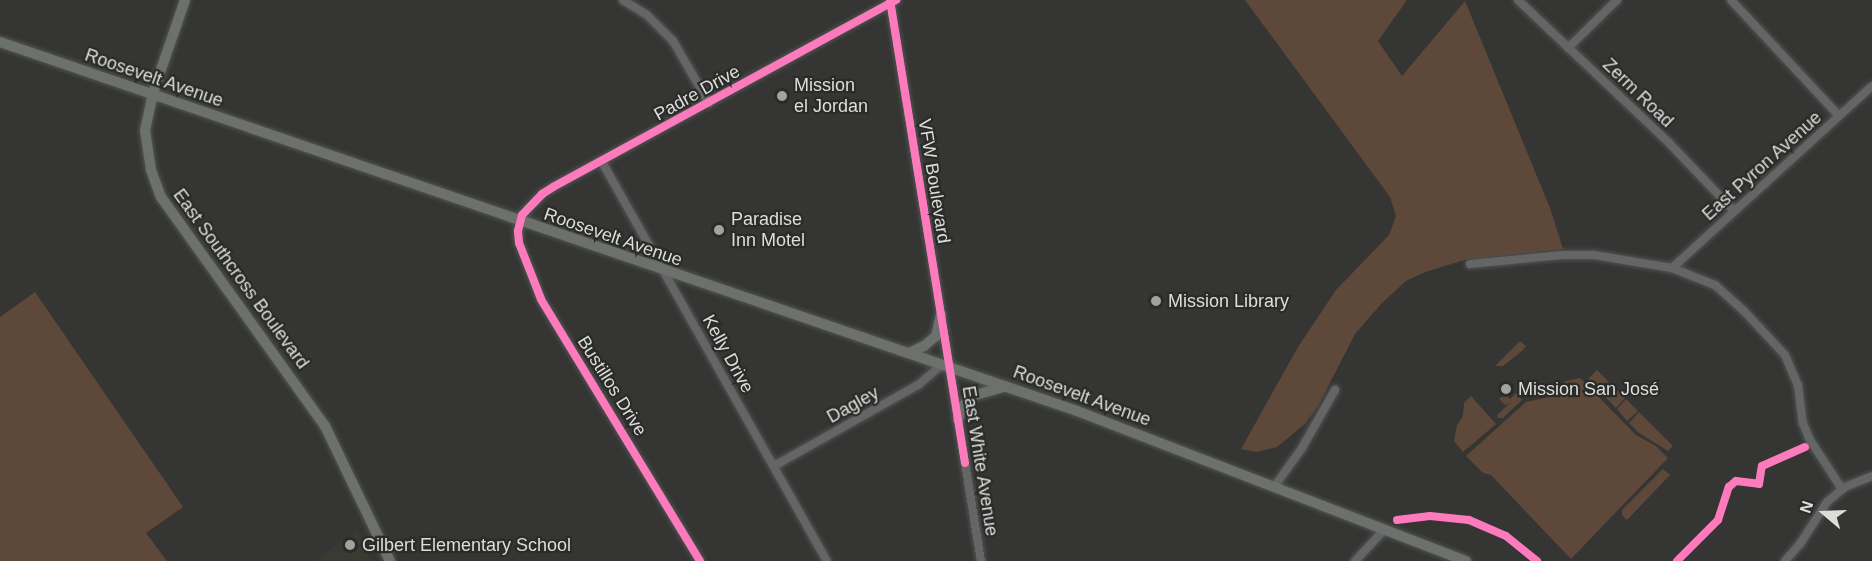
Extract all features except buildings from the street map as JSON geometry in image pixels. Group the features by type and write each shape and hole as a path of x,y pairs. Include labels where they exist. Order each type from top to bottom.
{"main road":[{"name":"East Southcross Boulevard","path":"185,0 153,93 146,130 146,143 161,197 325,426 390,561"},
{"name":"Roosevelt Avenue","path":"0,42 1120,426 1466,561"},
{"path":"909,353 924,346 936,336 941,315"},
{"path":"958,420 962,407 972,396 1006,386"}],"street":[{"path":"623,0 647,15 673,41 709,103"},
{"name":"Zerm Road","path":"1518,0 1669,143 1734,211"},
{"path":"1568,48 1617,0"},
{"path":"1731,0 1839,116"},
{"name":"Padre Drive","path":"520,221 526,209 542,194 892,1"},
{"name":"VFW Boulevard","path":"892,1 941,315 946,365"},
{"name":"East Pyron Avenue","path":"1672,267 1872,86"},
{"name":"Kelly Drive","path":"602,162 827,561"},
{"name":"Bustillos Drive","path":"520,221 519,243 541,299 700,561"},
{"path":"1470,264 1562,255 1594,255 1672,267 1708,281 1725,292 1778,346 1794,374 1803,423 1810,440 1842,489"},
{"name":"Dagley","path":"774,466 918,385 946,365"},
{"name":"East White Avenue","path":"946,365 958,420 981,561"},
{"path":"1274,487 1302,448 1335,390"},
{"path":"1785,561 1800,544 1820,510 1842,489 1872,476"},
{"path":"1355,561 1384,530"}],"shaded area":[{"path":"1245,0 1407,0 1378,41 1402,76 1465,1 1550,208 1563,249 1468,259 1425,272 1406,281 1382,303 1355,334 1318,406 1305,424 1277,447 1256,452 1241,449 1298,347 1336,290 1389,235 1396,216 1390,197"},
{"path":"35,292 183,507 146,533 167,561 0,561 0,317"},
{"path":"1520,341 1526,346 1522,351 1503,366 1495,366"},
{"path":"1597,370 1625,398 1616,408 1588,379"},
{"path":"1580,378 1636,435 1656,446 1668,458 1571,559 1491,475 1483,473 1466,456 1526,402 1549,397 1566,381"},
{"path":"1516,393 1522,400 1503,418 1498,418 1497,415 1510,403 1505,405 1499,399 1505,394 1510,399"},
{"path":"1471,396 1496,424 1463,452 1454,441 1457,425 1463,416 1464,403"},
{"path":"1626,399 1638,411 1627,421 1617,409"},
{"path":"1639,412 1673,446 1668,451 1639,433 1629,423"},
{"path":"1663,469 1670,475 1627,520 1622,515 1622,510"},
{"name":"Gilbert Elementary School","path":"357,530 371,561 315,561"}],"cycle path":[{"path":"890,0 965,463"},
{"path":"700,561 541,299 519,243 518,231 522,215 542,194 553,187 896,0"},
{"path":"1677,561 1718,520 1729,487 1736,481 1759,484 1762,466 1805,447"},
{"path":"1397,520 1430,516 1469,520 1506,536 1537,561"}],"place":[{"name":"Mission el Jordan","path":"782,96"},
{"name":"Paradise Inn Motel","path":"719,230"},
{"name":"Mission Library","path":"1156,301"},
{"name":"Mission San José","path":"1506,389"},
{"name":"Gilbert Elementary School","path":"350,545"}]}
